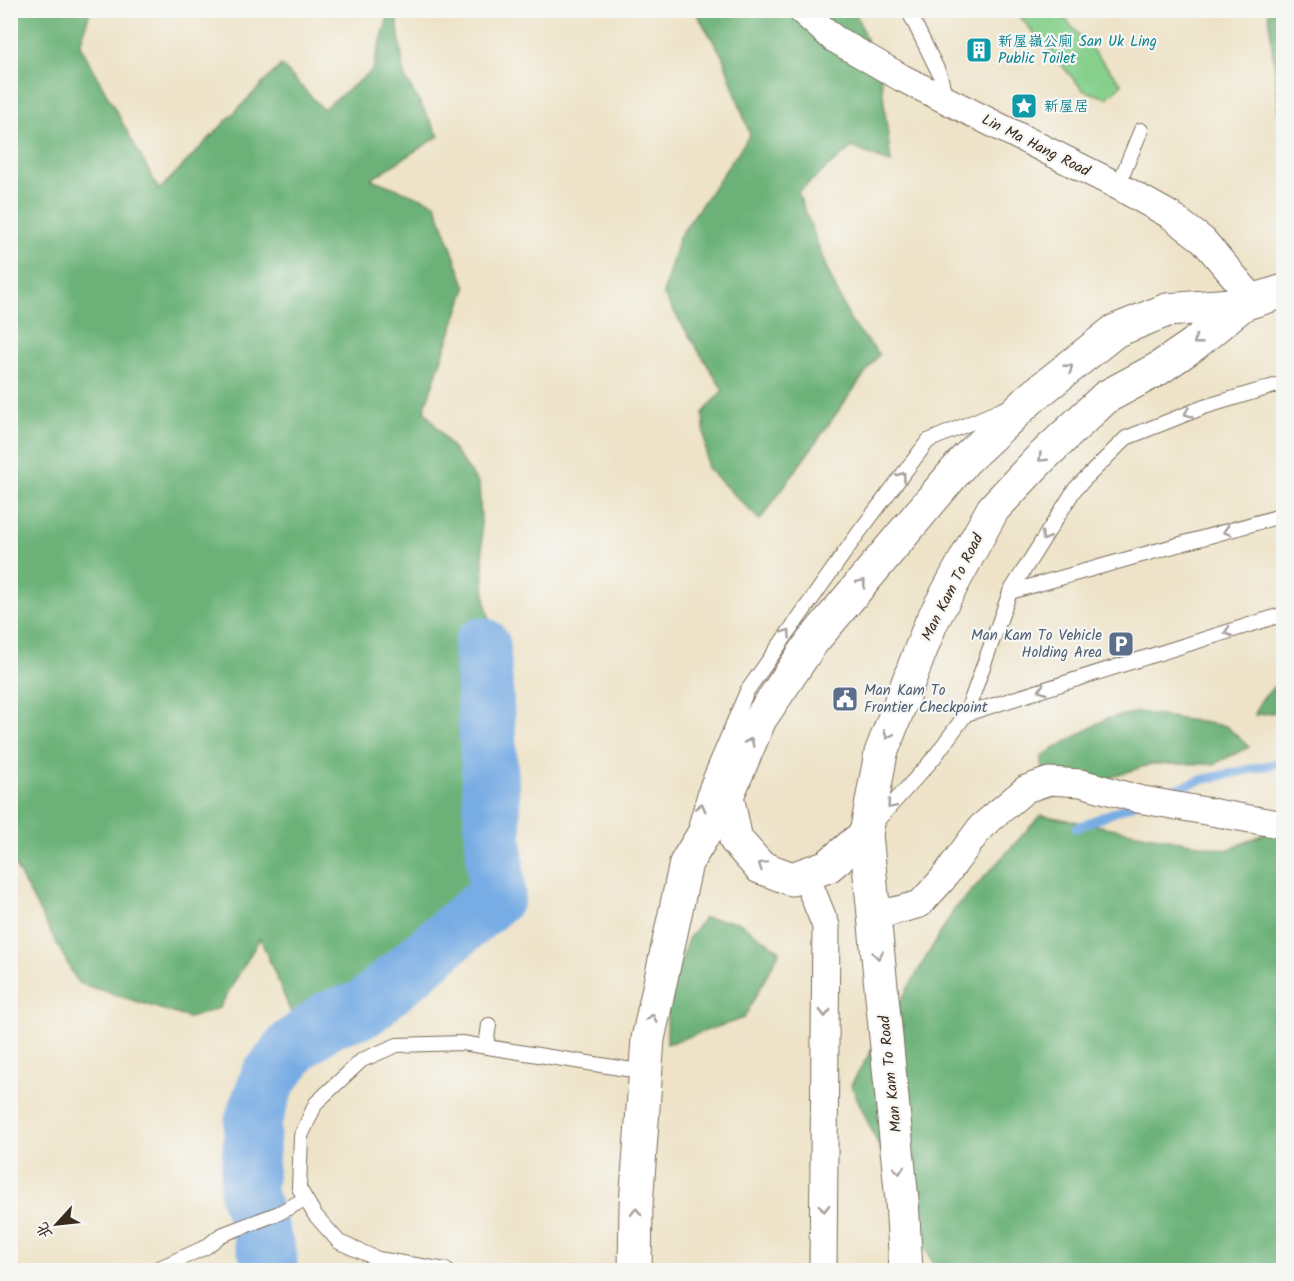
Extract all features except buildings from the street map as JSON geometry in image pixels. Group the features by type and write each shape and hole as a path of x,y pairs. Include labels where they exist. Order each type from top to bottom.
{"main road":[{"path":"635,1270 636,1205 648,1038 686,863 727,796 760,719 812,642 965,460 1032,397 1115,332 1167,310 1260,299"},
{"name":"Man Kam To Road","path":"906,1270 902,1200 866,834 881,753 931,623 993,509 1039,460 1106,397 1158,369 1260,299"},
{"path":"727,796 736,840 760,867 792,879 828,866 866,834"}],"street":[{"name":"Lin Ma Hang Road","path":"801,10 833,38 902,78 1118,186 1170,215 1203,240 1260,299"},
{"path":"873,901 887,913 920,904 942,880 981,827 1026,789 1049,781 1081,783 1138,799 1284,825"},
{"path":"805,874 826,926 823,1270"}],"lane":[{"path":"908,10 940,75 946,100"},
{"path":"1118,186 1141,130"},
{"path":"866,834 933,759 966,714 1010,592 1075,489 1126,438 1204,407 1284,383"},
{"path":"686,863 707,785 747,691 850,544 928,441 1032,397"},
{"path":"1010,592 1284,515"},
{"path":"966,714 1284,614"},
{"path":"486,1046 489,1025"},
{"path":"446,1270 378,1259 339,1242 315,1215 299,1188 301,1136 316,1102 362,1060 397,1045 462,1043 645,1072"},
{"path":"155,1270 206,1247 221,1235 267,1218 305,1199"}],"green space":[{"path":"11,10 90,11 80,45 159,190 281,65 323,109 372,71 390,11 396,11 404,76 439,136 371,179 435,203 466,288 424,410 479,484 485,599 510,718 513,743 498,808 517,849 515,892 382,1005 300,1034 260,938 219,1008 189,1018 78,983 14,864 11,865"},
{"path":"695,11 855,11 881,77 891,163 852,147 798,192 826,267 851,322 879,354 760,520 707,468 703,413 723,390 663,294 679,237 750,135 722,55"},
{"path":"1015,11 1058,11 1122,84 1107,98 1083,90"},
{"path":"1268,11 1283,11 1284,111 1280,113"},
{"path":"1283,677 1283,711 1255,715 1260,702"},
{"path":"1137,712 1226,726 1249,747 1214,764 1151,764 1044,800 1042,756 1106,719"},
{"path":"1041,815 1227,850 1283,826 1283,1270 936,1270 851,1085 954,910"},
{"path":"704,918 738,922 780,951 744,1018 667,1044 667,1004 688,939"}],"waterway":[{"path":"269,1270 269,1258 248,1193 253,1121 268,1079 294,1046 329,1019 364,1009 497,895 482,646"},
{"path":"1158,795 1201,780 1284,762"},
{"path":"1076,828 1134,804"}],"place":[{"name":"新屋嶺公廁 San Uk Ling Public Toilet","path":"979,50"},
{"name":"新屋居","path":"1024,106"},
{"name":"Man Kam To Vehicle Holding Area","path":"1121,644"},
{"name":"Man Kam To Frontier Checkpoint","path":"845,699"}]}
